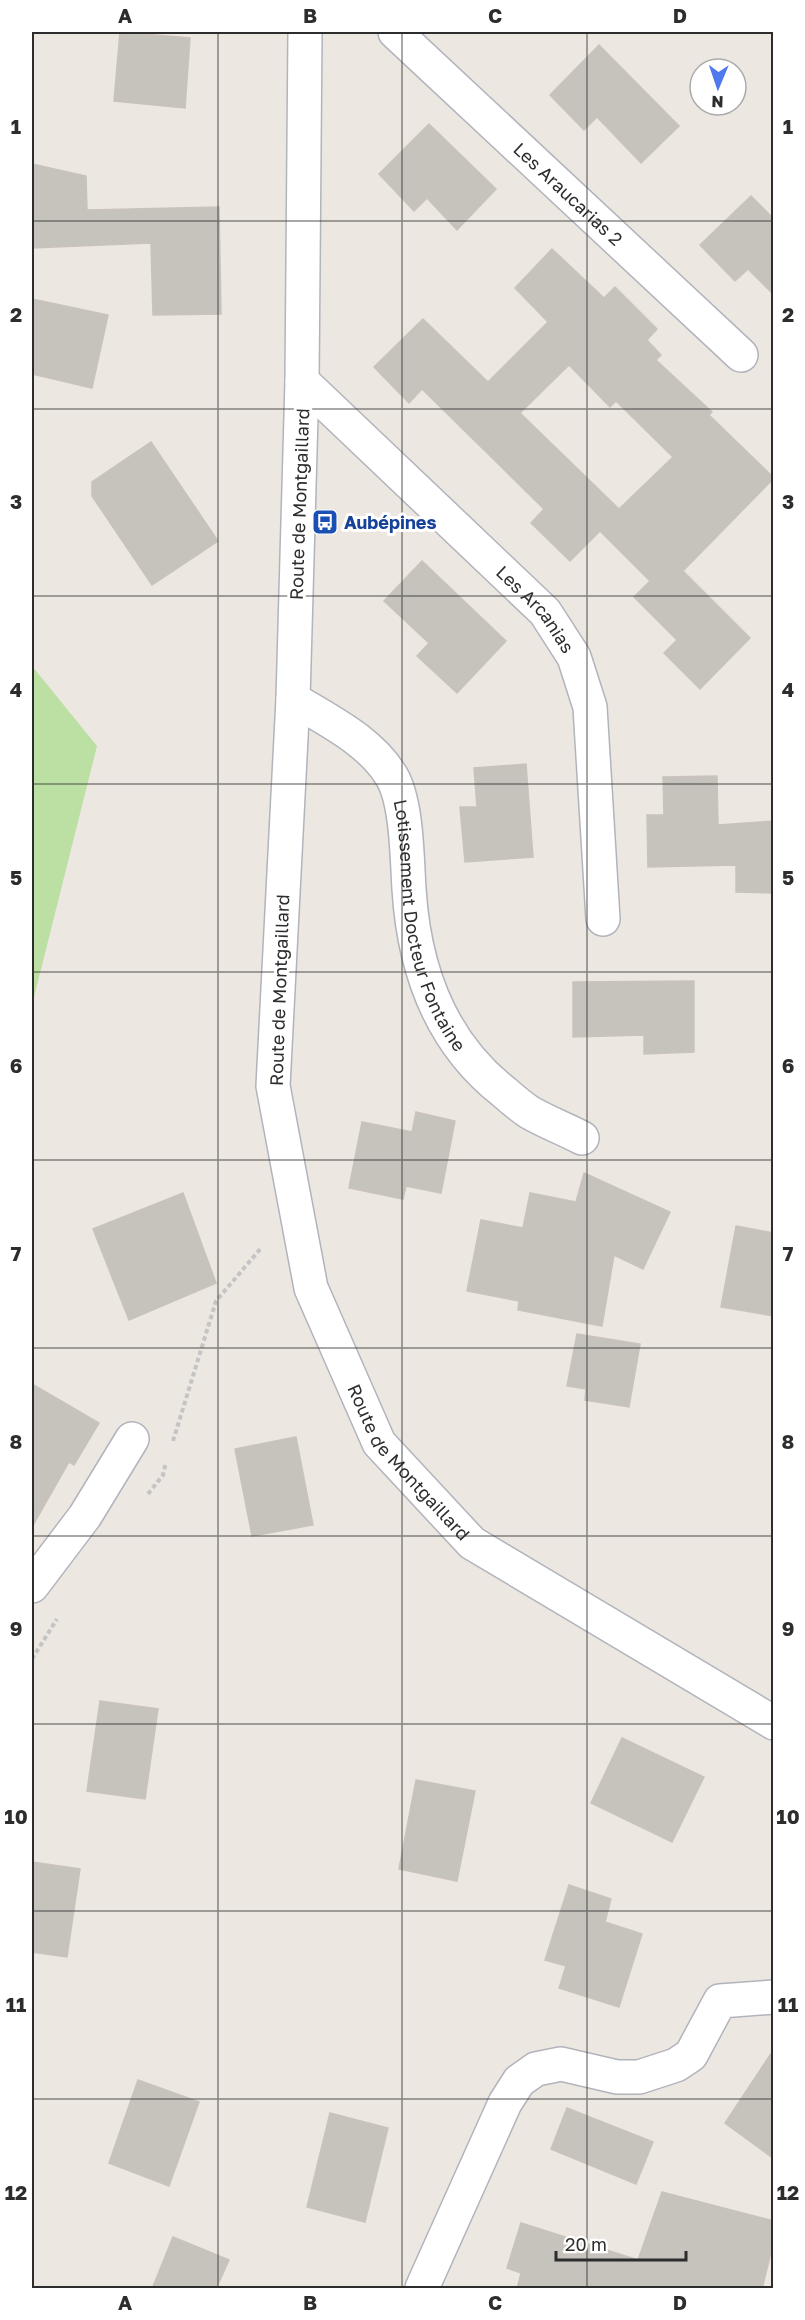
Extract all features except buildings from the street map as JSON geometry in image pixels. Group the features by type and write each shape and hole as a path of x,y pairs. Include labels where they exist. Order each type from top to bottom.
{"street":[{"name":"Route de Montgaillard","path":"305,32 302,381 293,699 273,1086 311,1288 379,1443 472,1543 774,1723"},
{"name":"Les Araucarias 2","path":"395,32 741,355"},
{"name":"Les Arcanias","path":"302,381 545,612 574,657 590,707 603,919"},
{"name":"Lotissement Docteur Fontaine","path":"293,699 364,744 393,778 404,818 409,895 418,952 432,1000 452,1037 483,1076 528,1111 582,1138"},
{"path":"32,1586 86,1516 132,1439"},
{"path":"422,2289 505,2103 519,2080 536,2069 561,2064 617,2077 639,2077 659,2072 691,2055 720,2001 774,1997"}],"green space":[{"path":"32,666 97,746 32,1005"}],"place":[{"name":"Aubépines","path":"325,522"}]}
